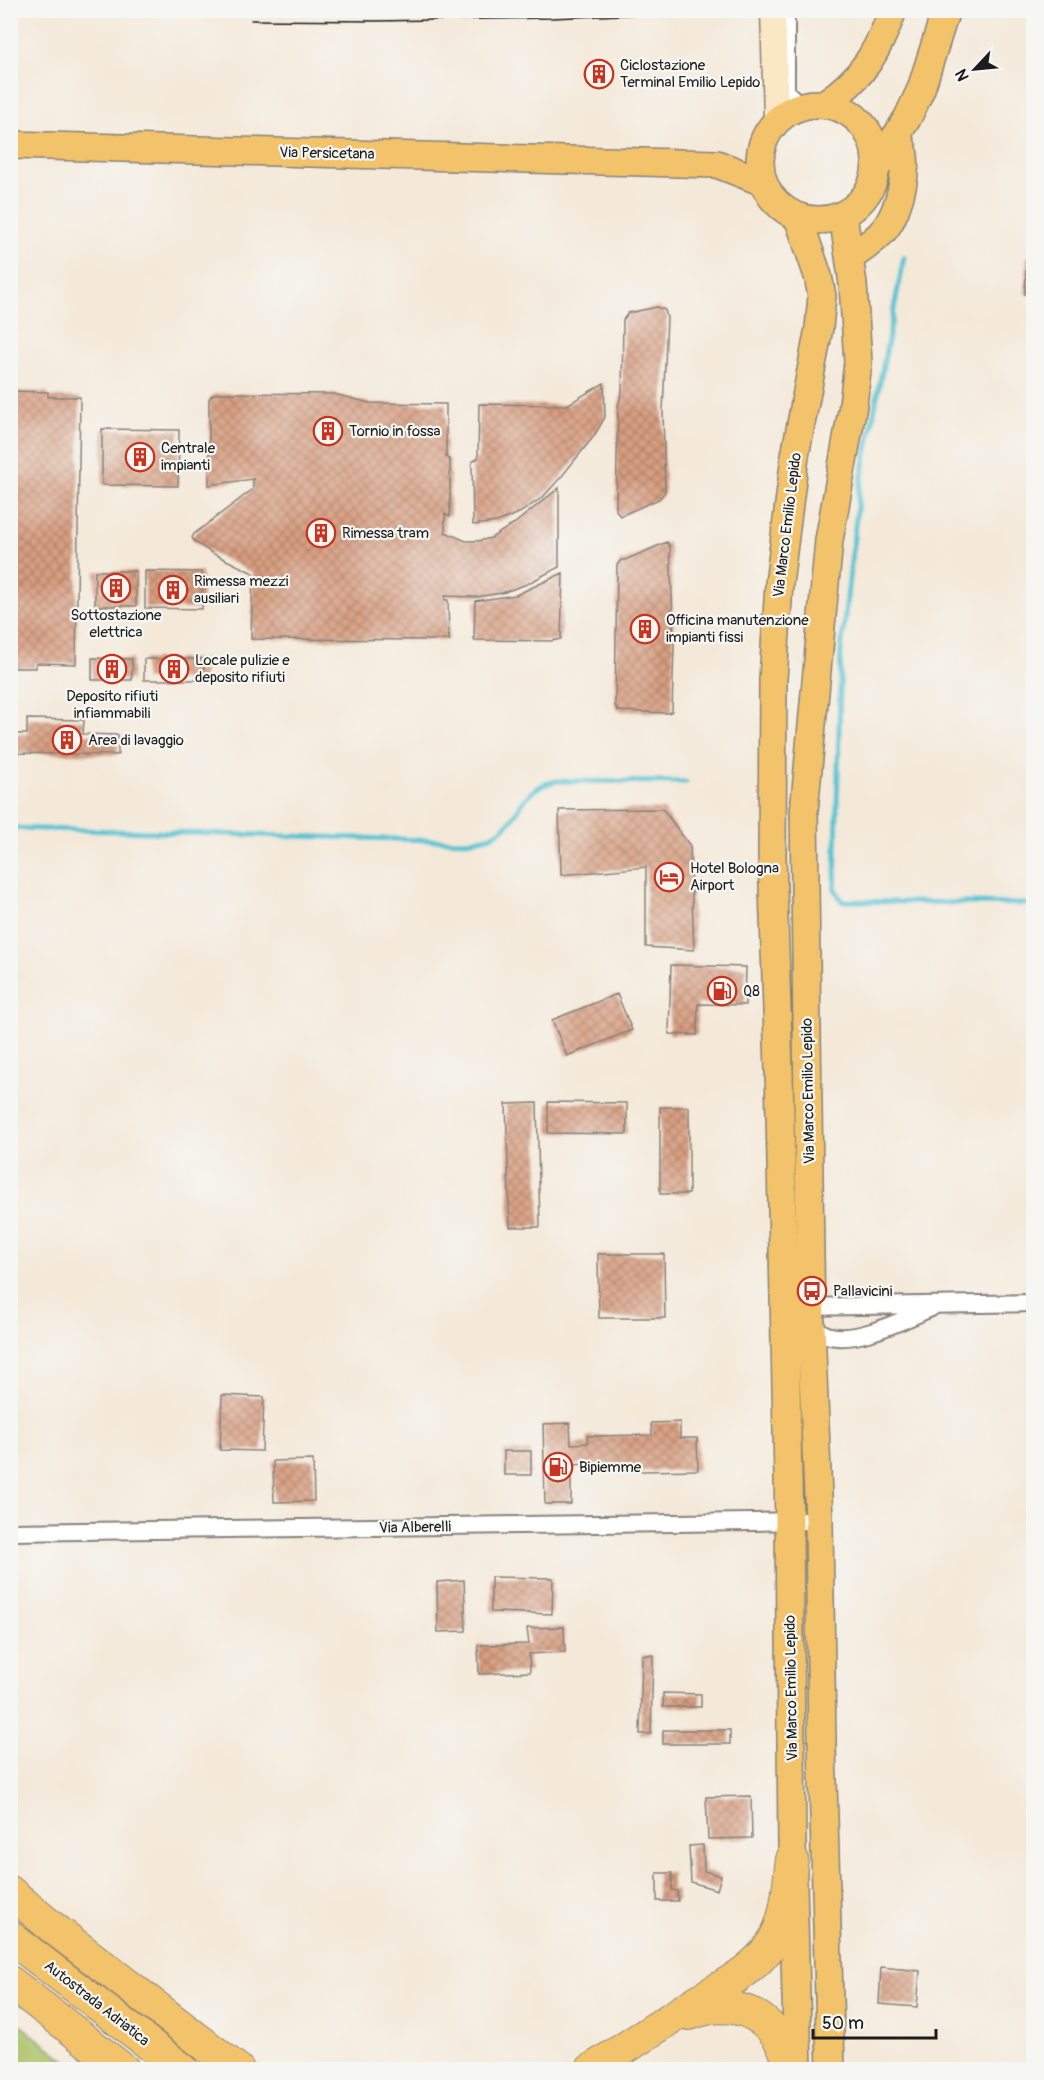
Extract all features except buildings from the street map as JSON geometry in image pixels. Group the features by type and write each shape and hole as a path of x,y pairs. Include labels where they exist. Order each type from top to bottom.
{"highway":[{"path":"591,2070 733,1979 760,1959 773,1942 781,1923 792,1858"},
{"path":"10,1892 238,2070"},
{"name":"Autostrada Adriatica","path":"10,1937 183,2070"},
{"path":"10,1982 124,2070"},
{"path":"658,2027 713,2007 729,2006 747,2011 762,2019 775,2030 784,2046 791,2070"},
{"path":"165,2013 252,2070"}],"main road":[{"path":"773,10 769,131 760,168 763,182 773,200 787,212 798,217 819,221 843,215 860,204 866,197 877,167 908,117 921,89 946,10"},
{"path":"769,131 813,105 844,91 863,70 880,45 893,10"},
{"path":"813,105 844,110 859,121 867,129 875,149 877,167"},
{"name":"Via Persicetana","path":"644,160 717,154 769,131"},
{"path":"851,257 883,232 897,206 905,169 904,153 896,136"},
{"name":"Via Persicetana","path":"10,145 644,160 717,164 763,182"},
{"name":"Via Marco Emilio Lepido","path":"831,2070 822,1745 819,1521 812,1317 804,812 829,540 853,405 858,363 851,257 843,215"},
{"name":"Via Marco Emilio Lepido","path":"798,217 818,276 822,296 814,357 795,456 779,584 773,680 773,875 789,1522 792,1858 798,2070"}],"street":[{"path":"786,10 786,89 788,94 813,105"},
{"path":"773,875 805,874"},
{"path":"784,1307 812,1317 938,1304 1034,1303"},
{"path":"812,1317 826,1335 852,1336 891,1325 938,1304"},
{"name":"Via Alberelli","path":"10,1532 819,1521"}],"green space":[{"path":"11,2018 77,2069 11,2069"}],"waterway":[{"path":"904,257 859,491 841,651 835,889 842,901 1034,904"},
{"path":"10,828 465,841 493,835 509,822 526,798 534,791 557,781 686,782"}],"tram line":[{"path":"304,12 418,10"},
{"path":"251,20 377,21 552,18 646,14 680,10"}],"place":[{"name":"Ciclostazione Terminal Emilio Lepido","path":"599,74"},
{"name":"Tornio in fossa","path":"328,431"},
{"name":"Centrale impianti","path":"140,457"},
{"name":"Rimessa tram","path":"321,533"},
{"name":"Sottostazione elettrica","path":"116,588"},
{"name":"Rimessa mezzi ausiliari","path":"173,590"},
{"name":"Officina manutenzione impianti fissi","path":"645,629"},
{"name":"Deposito rifiuti infiammabili","path":"112,669"},
{"name":"Locale pulizie e deposito rifiuti","path":"174,669"},
{"name":"Area di lavaggio","path":"67,740"},
{"name":"Hotel Bologna Airport","path":"669,877"},
{"name":"Q8","path":"722,991"},
{"name":"Pallavicini","path":"812,1291"},
{"name":"Bipiemme","path":"558,1467"}]}
